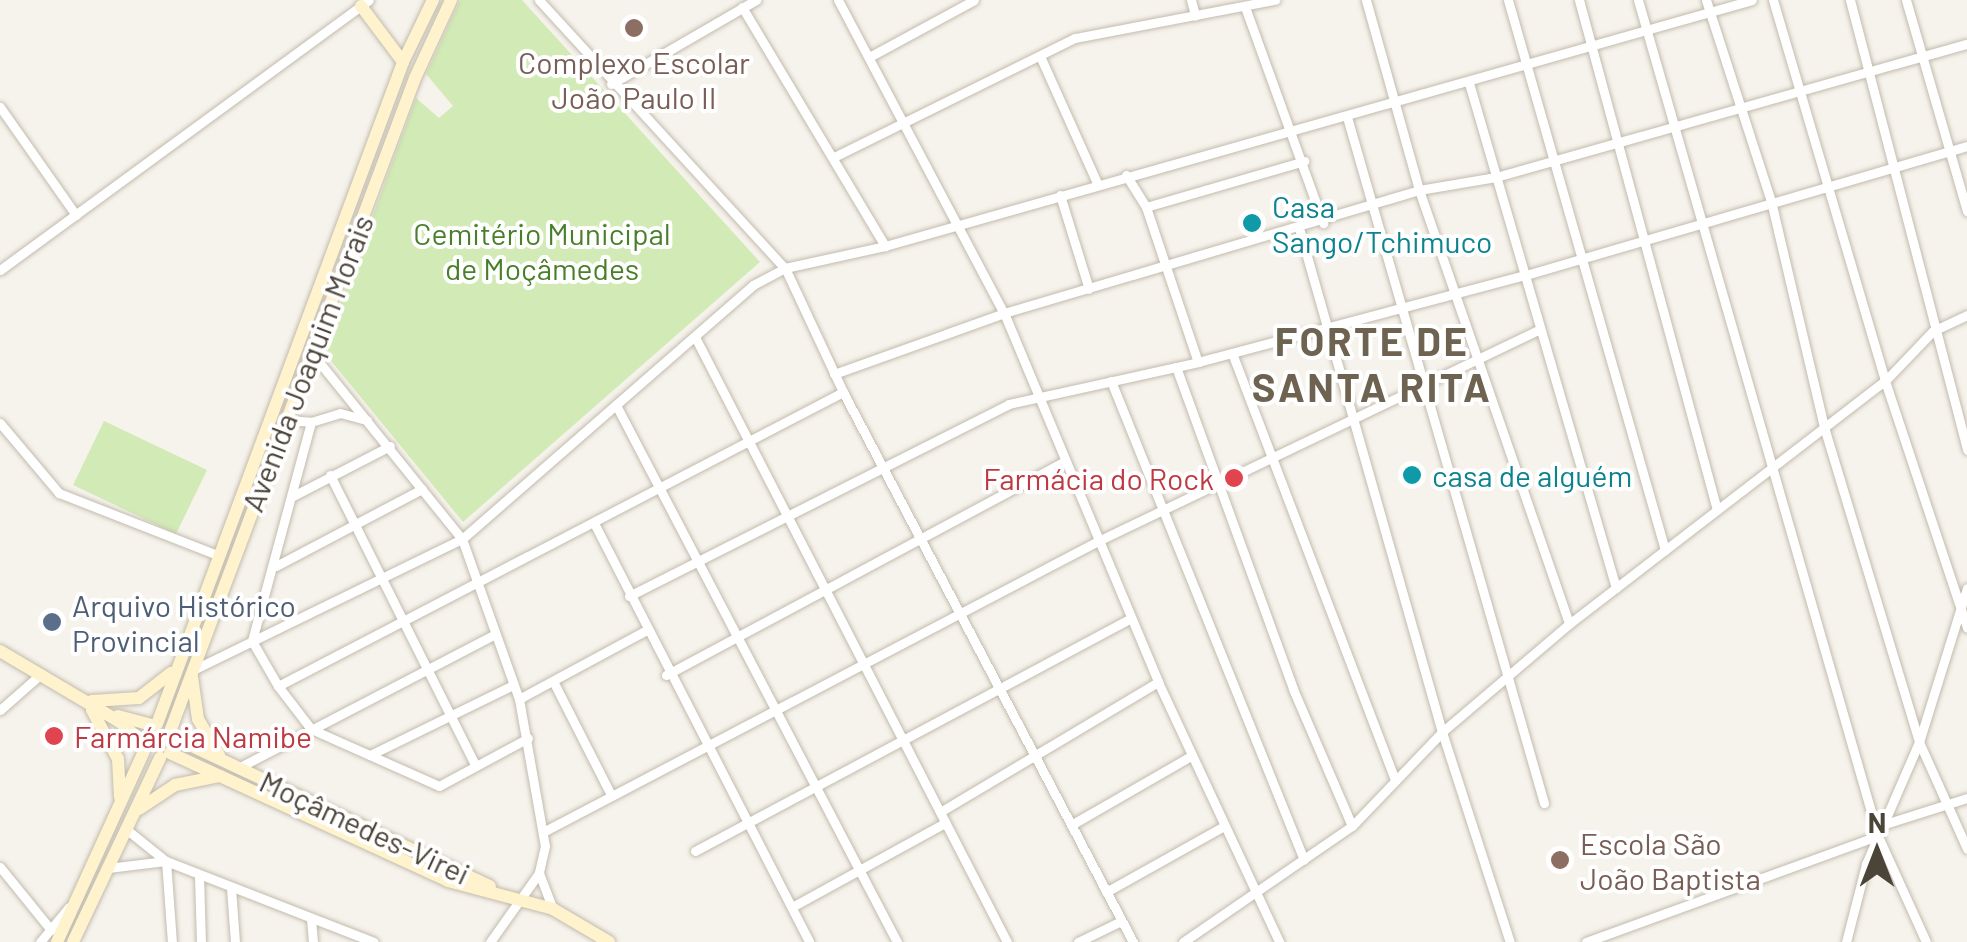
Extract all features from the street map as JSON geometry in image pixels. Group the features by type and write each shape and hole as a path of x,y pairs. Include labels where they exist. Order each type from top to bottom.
{"street":[{"name":"Avenida Joaquim Morais","path":"164,729 176,668 403,62 432,0"},
{"name":"Avenida Joaquim Morais","path":"164,729 192,670 311,352 450,0"},
{"path":"539,0 611,84 784,268 843,392 1132,942"},
{"path":"611,84 756,0"},
{"path":"838,0 908,123 1004,313 1190,756 1279,942"},
{"path":"871,56 974,0"},
{"path":"1191,0 1195,14"},
{"path":"834,157 1095,32 1272,0"},
{"path":"1366,0 1419,190 1568,624"},
{"path":"1508,0 1665,550"},
{"path":"1579,0 1621,142 1718,510"},
{"path":"1638,0 1878,836 1926,942"},
{"path":"1706,0 1771,201 1824,428 1918,742 1967,849"},
{"path":"224,760 198,718 192,670 462,539 754,285 784,268 885,246 1752,0"},
{"path":"1773,0 1885,381 1967,628"},
{"path":"1850,0 1967,450"},
{"path":"1906,0 1967,211"},
{"path":"0,270 365,3 403,62"},
{"path":"742,7 885,246"},
{"path":"1245,7 1295,132 1323,223"},
{"path":"834,374 1004,313 1372,209 1419,190 1496,177 1967,44"},
{"path":"1040,56 1098,185"},
{"path":"1469,83 1616,588"},
{"path":"0,107 76,215"},
{"path":"1348,117 1398,308 1544,803"},
{"path":"629,596 883,467 1037,396 1198,362 1456,290 1526,275 1580,255 1891,164 1967,146"},
{"path":"1146,207 1304,160"},
{"path":"1126,176 1146,207 1198,362"},
{"path":"1060,196 1089,289"},
{"path":"1299,228 1442,732 1510,942"},
{"path":"1182,942 1257,895 1352,826 1442,732 1568,624 1885,381 1933,331 1967,315"},
{"path":"543,832 1100,540 1538,330"},
{"path":"695,337 1007,942"},
{"path":"311,352 462,539 480,576 493,635 520,699 543,832 539,873 554,909"},
{"path":"1232,353 1395,779"},
{"path":"1176,367 1352,826"},
{"path":"1111,382 1304,860"},
{"path":"278,686 480,576 594,523 843,392"},
{"path":"616,405 897,942"},
{"path":"285,420 310,422 340,413 370,421"},
{"path":"310,422 276,566 252,641 278,686 312,729 439,786 528,738"},
{"path":"0,424 58,493 218,555"},
{"path":"293,496 390,446"},
{"path":"666,675 736,635 924,542 1065,461"},
{"path":"330,476 475,765"},
{"path":"276,566 422,490"},
{"path":"594,523 666,675 809,942"},
{"path":"1846,942 1878,836 1918,742 1967,588"},
{"path":"695,851 1000,692 1132,618"},
{"path":"520,699 646,631"},
{"path":"238,768 493,635"},
{"path":"0,651 84,700 110,735 118,759 119,808"},
{"path":"84,700 139,698 176,668"},
{"path":"0,710 41,674"},
{"path":"940,812 1158,682"},
{"path":"554,683 611,795"},
{"path":"370,755 512,686"},
{"name":"Moçâmedes-Virei","path":"84,700 164,729 500,893"},
{"name":"Moçâmedes-Virei","path":"84,700 143,746 221,776 448,881 500,893"},
{"path":"55,938 82,889 143,746 164,729"},
{"path":"74,942 133,814 165,756 164,729"},
{"path":"1071,825 1190,756"},
{"path":"133,814 162,790 221,776"},
{"path":"1885,824 1967,798"},
{"path":"792,907 945,823"},
{"path":"1106,892 1224,826"},
{"path":"126,829 166,861 198,876 374,942"},
{"path":"1586,942 1878,836"},
{"path":"108,868 166,861"},
{"path":"166,861 172,942"},
{"path":"0,867 55,938"},
{"path":"490,942 516,898 539,873"},
{"path":"198,876 200,942"},
{"path":"232,888 235,942"},
{"path":"500,893 554,909 609,942"},
{"path":"40,942 55,938 90,904"},
{"path":"311,919 313,942"},
{"path":"1078,942 1121,921"}],"green space":[{"name":"Cemitério Municipal de Moçâmedes","path":"460,0 522,0 760,262 463,522 323,351 416,98 439,118 453,106 426,74"},
{"path":"104,421 207,470 176,534 73,485"}],"place":[{"name":"Complexo Escolar João Paulo II","path":"634,28"},
{"name":"Casa Sango/Tchimuco","path":"1252,223"},
{"name":"casa de alguém","path":"1412,475"},
{"name":"Farmácia do Rock","path":"1234,478"},
{"name":"Arquivo Histórico Provincial","path":"52,622"},
{"name":"Farmárcia Namibe","path":"54,736"},
{"name":"Escola São João Baptista","path":"1560,860"}],"district":[{"name":"FORTE DE SANTA RITA","path":"1372,363"}]}
